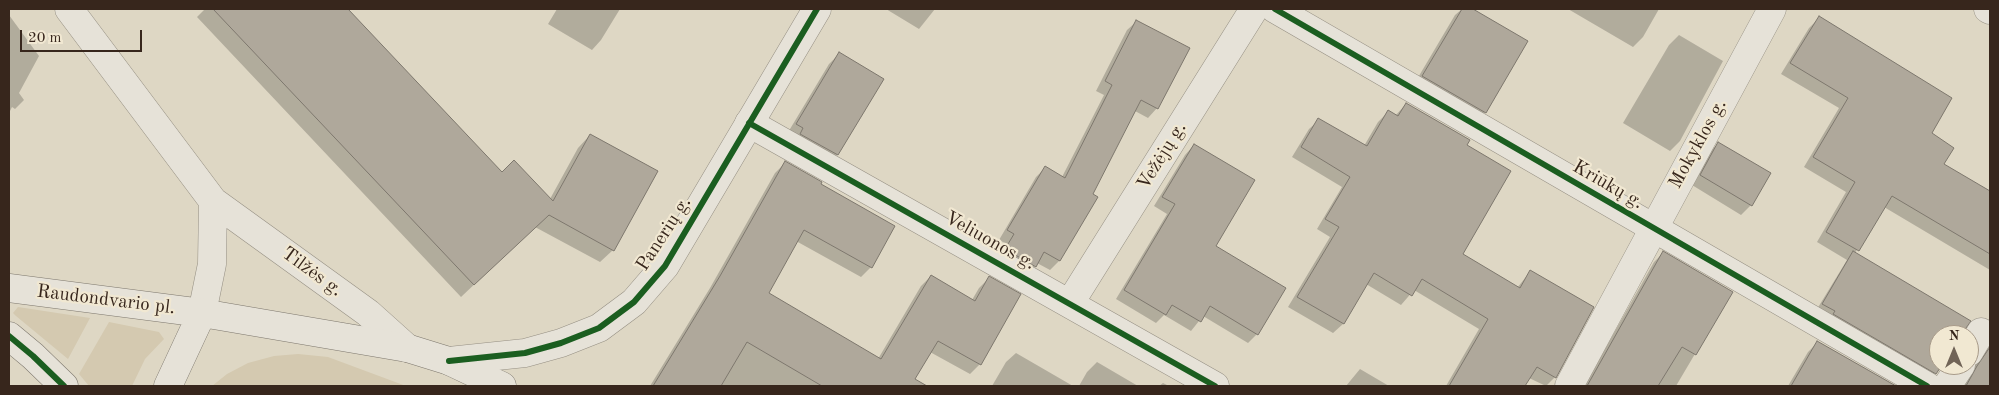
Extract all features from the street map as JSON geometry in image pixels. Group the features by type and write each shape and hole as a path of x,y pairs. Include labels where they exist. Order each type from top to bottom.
{"street":[{"name":"Tilžės g.","path":"69,9 213,201 368,313 407,348"},
{"name":"Panerių g.","path":"449,361 525,353 561,344 599,328 634,302 665,266 816,9"},
{"name":"Vežėjų g.","path":"1070,303 1254,9"},
{"name":"Kriūkų g.","path":"1275,9 1927,386"},
{"name":"Mokyklos g.","path":"1569,386 1652,228 1772,9"},
{"name":"Veliuonos g.","path":"749,123 1215,386"},
{"path":"168,386 202,313 212,264 213,201"},
{"name":"Raudondvario pl.","path":"9,288 202,313 407,348 449,361 502,386"},
{"path":"9,336 64,386"},
{"path":"1948,386 1955,375"}],"shaded area":[{"path":"18,307 90,318 68,359 13,313"},
{"path":"109,322 159,332 164,339 145,359 132,386 89,386 79,374"},
{"path":"298,354 328,357 406,386 212,386 227,374 248,363 274,356"}],"building":[{"path":"213,9 348,9 502,172 514,160 553,201 590,134 658,171 614,251 549,215 474,285"},
{"path":"1462,9 1473,9 1528,41 1486,113 1422,76"},
{"path":"1819,16 1952,98 1932,133 1954,148 1944,164 1990,191 1990,254 1892,196 1859,251 1826,232 1855,182 1813,157 1848,98 1790,63"},
{"path":"1136,20 1190,48 1158,109 1141,100 1093,194 1098,197 1060,261 1044,252 1036,267 1005,249 1014,234 1007,230 1045,166 1065,178 1112,85 1105,81"},
{"path":"839,52 884,79 838,155 800,134 803,128 796,124"},
{"path":"1406,103 1470,140 1467,145 1511,171 1463,254 1520,288 1530,270 1594,307 1556,378 1537,367 1525,386 1449,386 1488,319 1422,279 1412,296 1374,273 1344,324 1297,297 1339,227 1325,219 1350,177 1301,147 1318,118 1367,146 1388,110 1398,116"},
{"path":"1718,142 1771,173 1752,206 1700,175"},
{"path":"1194,144 1255,180 1216,246 1286,288 1258,335 1210,306 1201,322 1172,305 1166,315 1124,290 1175,204 1162,197"},
{"path":"785,161 895,226 872,268 804,230 769,293 881,359 931,275 975,301 989,276 1021,294 981,365 938,341 915,379 927,386 822,386 747,342 721,386 653,386 720,276"},
{"path":"1663,251 1733,292 1696,355 1682,347 1658,386 1587,386"},
{"path":"1853,251 1971,321 1968,325 1929,325 1929,370 1833,314 1835,311 1822,304"},
{"path":"1817,341 1896,386 1791,386"},
{"path":"1990,347 1990,386 1966,386 1972,375 1979,375 1979,363"}],"cycle path":[{"path":"449,361 525,353 561,343 599,328 634,302 665,266 817,9"},
{"path":"1275,9 1927,386"},
{"path":"749,123 1215,386"},
{"path":"9,336 64,386"}]}
